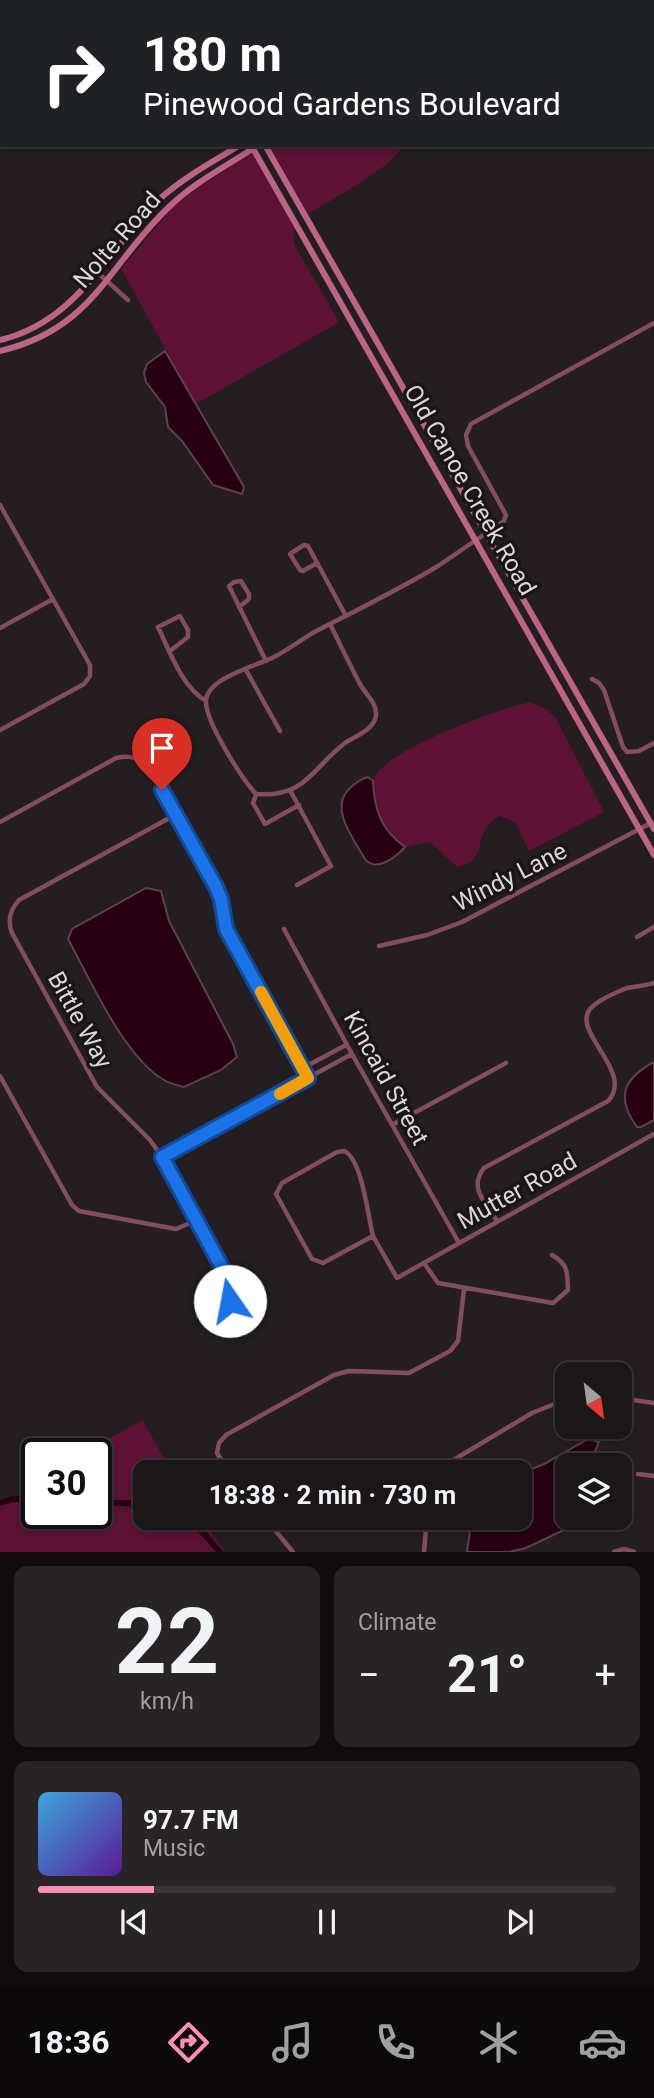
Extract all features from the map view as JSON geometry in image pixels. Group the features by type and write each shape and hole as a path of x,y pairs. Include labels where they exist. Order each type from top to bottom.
{"main road":[{"name":"Nolte Road","path":"0,340 17,336 45,322 70,303 163,197 191,175 237,147"},
{"name":"Nolte Road","path":"0,351 20,346 52,332 79,313 170,206 197,184 252,147"},
{"name":"Old Canoe Creek Road","path":"255,147 654,855"},
{"name":"Old Canoe Creek Road","path":"266,147 652,826"},
{"path":"415,433 426,427"}],"street":[{"path":"98,273 128,300"},
{"path":"330,624 360,685 373,702 376,714 373,724 343,745 315,775 290,790 274,795 256,794 244,780 211,722 206,701 210,689 219,680 265,661 330,624 438,566 504,521 506,515 468,446 466,435 471,424 654,323"},
{"path":"0,505 90,665 90,676 84,684 0,730"},
{"path":"317,563 300,570 290,554 306,544 317,563 345,616"},
{"path":"239,607 248,599 247,587 241,581 229,586 239,607 265,661"},
{"path":"0,628 53,599"},
{"path":"170,651 188,637 188,630 180,616 158,627 170,651 193,694 206,701"},
{"path":"246,670 280,731"},
{"path":"592,679 604,690 627,752 639,751 654,743"},
{"path":"0,822 116,758 128,756 140,759 148,766 216,887 226,929 308,1078"},
{"path":"290,790 331,866 298,885"},
{"path":"256,794 253,803 265,824 299,805"},
{"name":"Bittle Way","path":"175,815 19,900 10,914 9,924 97,1087 144,1133 162,1157 230,1282 230,1301"},
{"name":"Windy Lane","path":"379,946 427,935 462,922 639,829 652,826"},
{"path":"637,937 654,927"},
{"name":"Kincaid Street","path":"284,929 346,1045 460,1243"},
{"path":"497,1221 478,1191 475,1183 477,1176 484,1168 608,1101 617,1084 588,1027 586,1017 591,1007 626,989 654,983"},
{"path":"303,1068 346,1045"},
{"path":"162,1157 352,1054"},
{"path":"392,1125 506,1063"},
{"path":"0,1076 72,1205 79,1211 176,1229 195,1221"},
{"name":"Mutter Road","path":"373,1236 397,1278 654,1134"},
{"path":"337,1152 351,1153 357,1164 373,1236 323,1263 316,1262 278,1200 278,1186 337,1152"},
{"path":"424,1263 438,1283 552,1303 568,1290 567,1270 562,1261 552,1255"},
{"path":"222,1460 218,1453 219,1443 226,1436 334,1375 349,1371 409,1373 450,1352 458,1341 464,1289"},
{"path":"632,1400 654,1403"},
{"path":"453,1460 532,1413 555,1404"},
{"path":"638,1474 654,1476"},
{"path":"275,1530 293,1552"},
{"path":"424,1552 425,1530"},
{"path":"614,1552 624,1549 634,1552"}],"shaded area":[{"path":"270,147 403,147 387,164 365,180 308,214"},
{"path":"252,153 295,227 294,244 339,322 196,404 121,269 172,208"},
{"path":"165,351 244,487 242,494 213,485 182,441 168,427 165,407 146,382 144,373 147,364"},
{"path":"531,702 546,709 556,718 604,812 529,851 515,822 500,816 485,830 474,858 457,867 430,842 405,847 393,837 384,826 376,806 374,778 378,772 389,762 427,740 473,720"},
{"path":"368,777 373,781 380,818 390,833 405,847 380,864 370,863 365,859 342,815 343,797 360,780"},
{"path":"146,888 161,891 169,921 233,1044 237,1057 221,1070 184,1087 164,1080 135,1054 109,1016 68,939 72,929"},
{"path":"654,1062 654,1120 637,1127 626,1106 626,1089 636,1075"},
{"path":"143,1420 165,1460 133,1460 133,1530 210,1530 225,1552 0,1552 0,1503 21,1500 21,1529 112,1529 112,1438 110,1438"},
{"path":"588,1439 599,1442 594,1453 563,1453"},
{"path":"555,1458 555,1530 564,1530 526,1548 509,1552 467,1552 470,1530 532,1530 532,1469"}],"waterway":[{"path":"0,1503 21,1499"},
{"path":"112,1503 133,1504"},
{"path":"201,1530 220,1552"}],"slow traffic":[{"path":"261,992 308,1078 280,1094"}],"route":[{"path":"162,790 216,887 226,929 308,1078 162,1157 230,1282 230,1301"}]}
